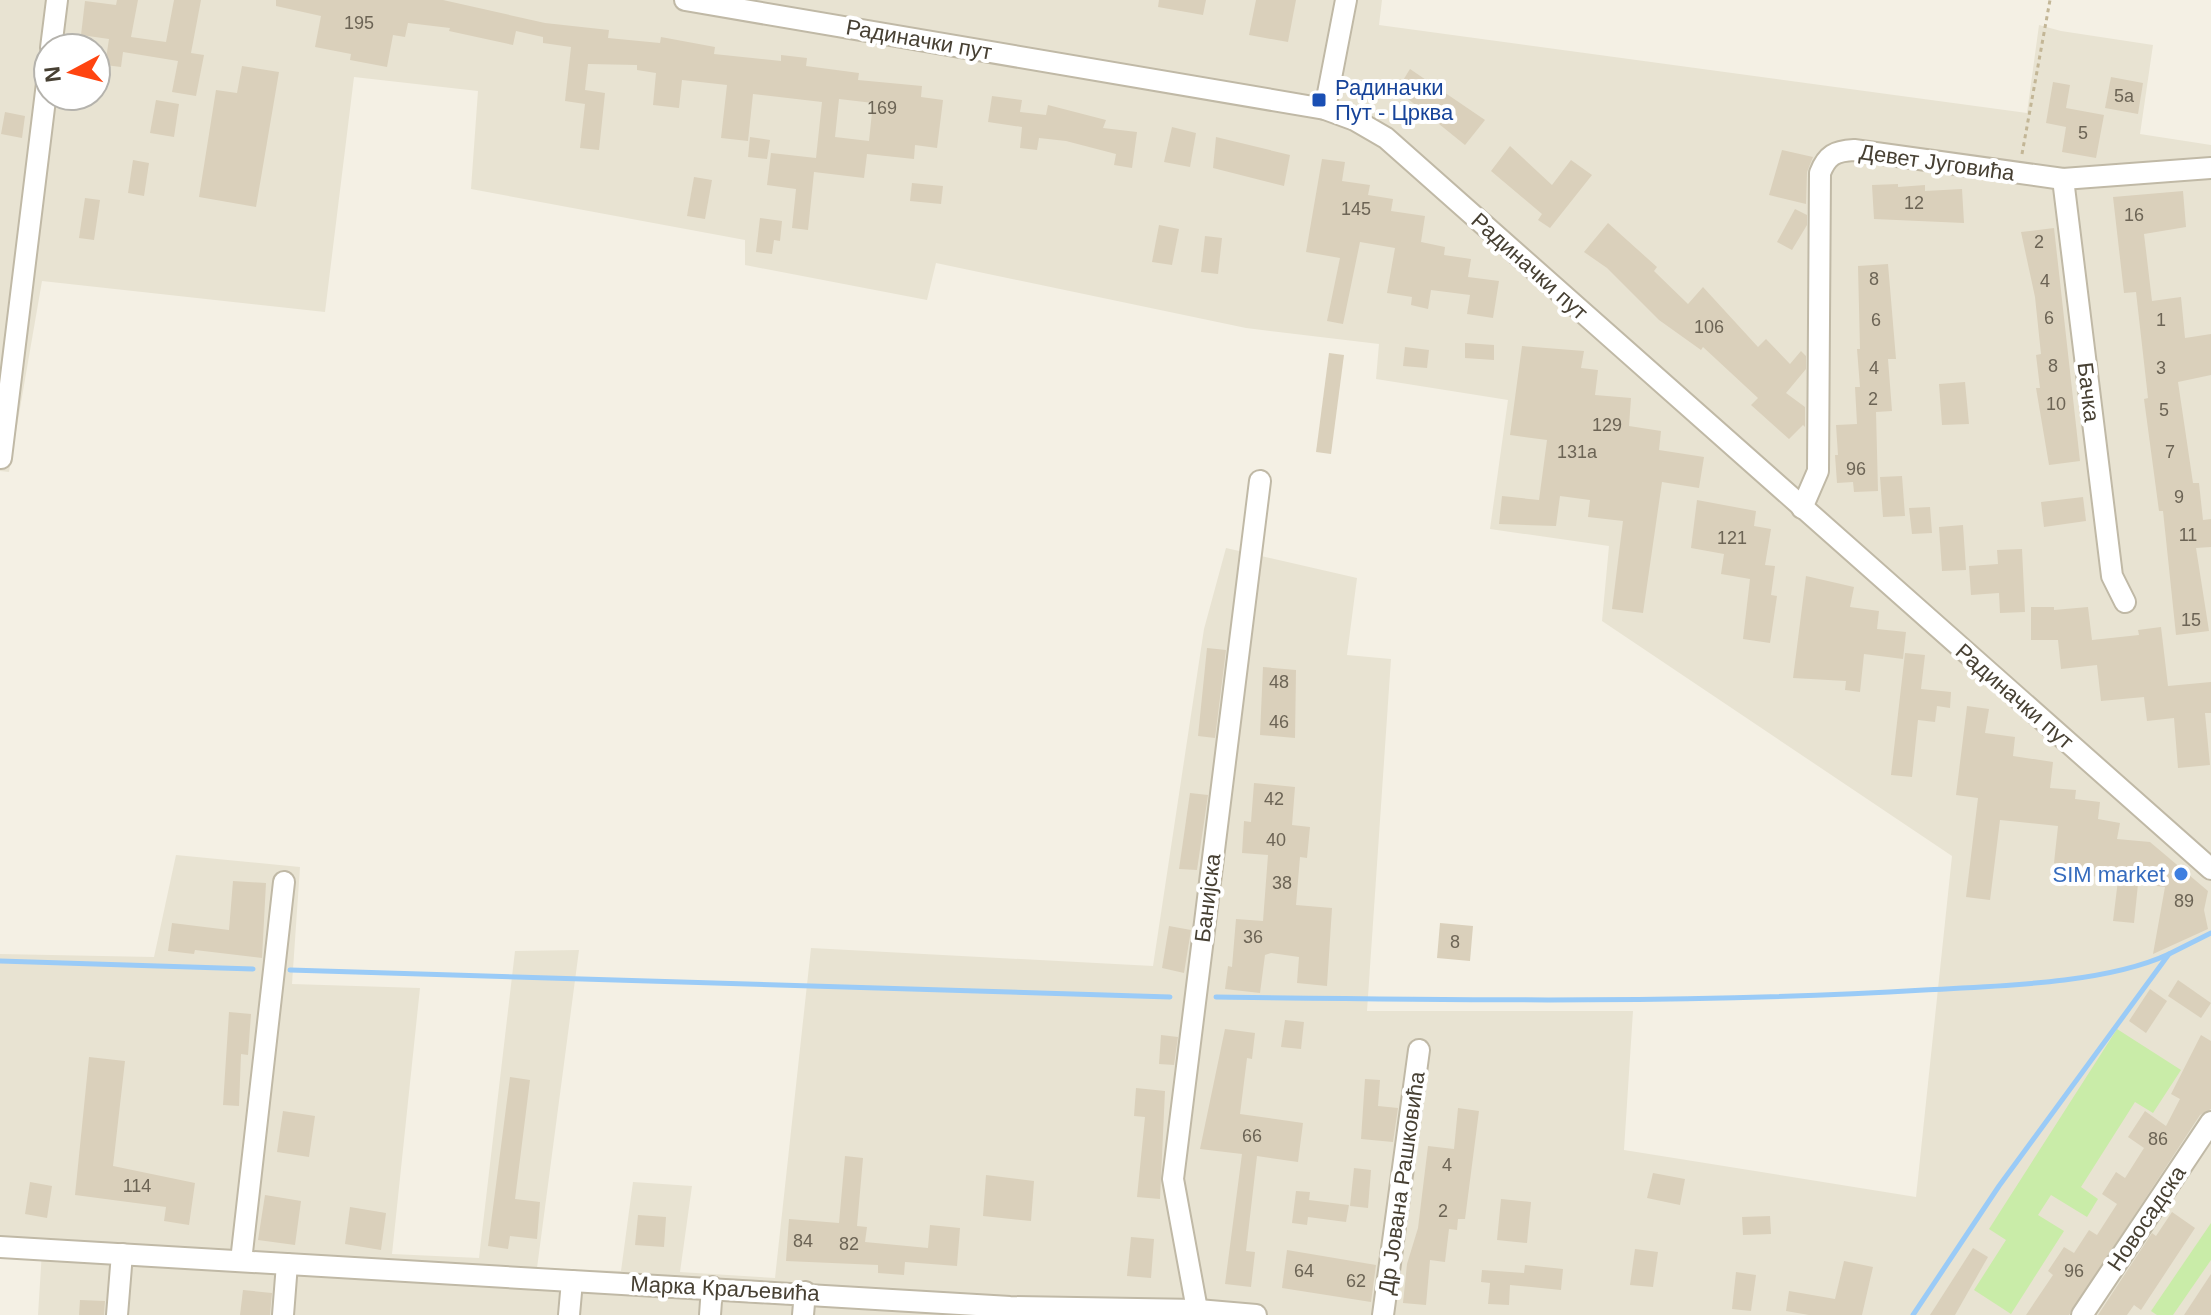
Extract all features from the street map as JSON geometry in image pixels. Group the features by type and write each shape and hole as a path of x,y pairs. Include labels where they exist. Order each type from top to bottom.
{"street":[{"path":"53,32 57,0"},
{"name":"Радиначки пут","path":"685,0 1325,109 1355,120 1386,138 2211,869"},
{"path":"1325,109 1346,0"},
{"path":"1,458 43,112"},
{"name":"Девет Југовића","path":"1802,508 1811,493 1819,457 1820,173 1826,160 1838,151 1854,150 2063,179 2211,168"},
{"name":"Бачка","path":"2063,179 2112,576 2125,602"},
{"name":"Банијска","path":"1198,1312 1189,1278 1173,1179 1260,481"},
{"path":"241,1261 284,882"},
{"name":"Др Јована Рашковића","path":"1383,1315 1419,1050"},
{"name":"Новосадска","path":"2082,1315 2211,1122"},
{"name":"Марка Краљевића","path":"0,1247 805,1292 1010,1311 1256,1315"},
{"path":"117,1315 122,1254"},
{"path":"283,1315 287,1264"},
{"path":"569,1315 572,1281"},
{"path":"710,1315 712,1287"},
{"path":"803,1315 805,1292"}],"path":[{"path":"2018,173 2050,0"}],"shaded area":[{"path":"0,0 1382,0 1379,25 2027,113 2039,25 2153,45 2140,134 2211,145 2211,1315 38,1315 42,1251 0,1248 0,954 154,957 176,855 300,867 292,984 420,988 392,1254 479,1258 515,951 579,950 537,1268 621,1271 633,1182 692,1186 680,1272 775,1278 811,948 1153,966 1204,629 1226,548 1357,578 1347,655 1391,659 1367,1011 1633,1011 1624,1150 1916,1197 1952,856 1602,621 1609,546 1490,529 1508,400 1376,379 1379,344 1246,328 936,263 927,300 745,265 745,240 471,189 478,91 354,77 325,312 42,281 9,472 0,471"}],"green space":[{"path":"2117,1029 2181,1070 2153,1113 2135,1102 2081,1187 2098,1199 2087,1217 2051,1195 2038,1215 2064,1231 2011,1314 1974,1290 2006,1240 1989,1229"},
{"path":"2211,1223 2211,1260 2173,1315 2157,1315 2151,1311"}],"building":[{"path":"117,0 138,0 131,37 166,42 174,0 201,0 191,53 204,55 196,96 172,92 178,61 123,52 121,67 112,66 112,32 81,32 85,1 116,5"},
{"path":"276,0 443,0 545,23 609,30 608,38 660,43 661,37 715,47 714,54 781,61 781,55 807,58 806,66 859,73 858,80 922,86 921,97 943,100 937,148 915,145 914,159 867,154 864,178 814,172 808,230 792,228 796,189 767,185 771,153 816,158 822,102 753,94 748,141 721,138 727,85 682,80 679,108 653,105 656,73 637,70 637,65 588,64 585,90 605,93 599,150 580,148 585,104 565,101 571,47 543,43 543,37 516,31 513,45 449,31 450,28 408,23 405,37 393,35 387,67 350,60 351,54 315,47 321,16 276,6","holes":["839,99 873,103 869,141 835,137"]},
{"path":"1159,0 1206,0 1203,15 1158,7"},
{"path":"1256,0 1296,0 1288,42 1249,35"},
{"path":"242,66 279,72 256,207 199,197 216,90 237,93"},
{"path":"1410,69 1485,120 1465,145 1397,90"},
{"path":"2111,77 2143,83 2138,114 2105,108"},
{"path":"2053,82 2070,85 2066,108 2104,115 2096,158 2062,152 2066,127 2046,123"},
{"path":"992,96 1022,100 1020,112 1046,115 1048,105 1106,120 1103,128 1137,132 1132,168 1114,165 1116,154 1066,141 1039,138 1037,150 1020,148 1022,127 988,122"},
{"path":"156,100 179,104 174,137 150,133"},
{"path":"5,112 25,116 22,138 1,134"},
{"path":"1172,127 1196,133 1190,167 1164,162"},
{"path":"750,137 770,140 767,159 748,157"},
{"path":"1216,137 1290,155 1284,186 1213,168"},
{"path":"1510,146 1552,185 1571,160 1592,175 1550,228 1538,220 1542,214 1491,171"},
{"path":"1782,150 1813,157 1807,172 1806,204 1769,195"},
{"path":"1322,159 1345,162 1342,181 1370,185 1368,195 1393,199 1391,211 1425,216 1421,242 1445,247 1444,255 1471,259 1468,277 1499,281 1493,318 1467,314 1470,295 1431,290 1428,309 1411,305 1412,297 1387,293 1395,248 1360,242 1343,324 1327,321 1340,258 1306,252"},
{"path":"133,160 149,163 144,196 128,193"},
{"path":"694,177 712,180 705,219 687,216"},
{"path":"912,183 943,186 941,204 910,201"},
{"path":"1898,184 1898,187 1925,185 1925,191 1962,189 1964,223 1874,219 1872,185"},
{"path":"2183,191 2186,227 2144,234 2152,301 2181,297 2185,338 2211,334 2211,375 2178,382 2193,483 2199,483 2203,520 2211,519 2211,547 2196,548 2209,631 2176,635 2163,511 2159,511 2144,399 2148,398 2136,292 2124,293 2113,197"},
{"path":"85,198 100,200 94,240 79,238"},
{"path":"1795,209 1807,215 1807,225 1792,250 1777,242"},
{"path":"760,218 782,221 780,241 774,240 772,254 756,252"},
{"path":"1608,223 1657,267 1654,271 1688,304 1703,287 1758,347 1766,339 1790,364 1801,351 1806,356 1806,369 1786,393 1805,407 1805,427 1803,425 1789,439 1751,405 1758,398 1703,347 1701,350 1659,320 1607,268 1584,252"},
{"path":"1159,225 1179,229 1172,265 1152,262"},
{"path":"2054,228 2080,461 2049,465 2036,388 2040,388 2036,355 2041,354 2035,297 2021,232"},
{"path":"1205,236 1222,238 1218,274 1201,272"},
{"path":"1888,264 1896,359 1888,359 1892,411 1876,412 1878,491 1854,492 1853,482 1837,483 1835,455 1838,455 1836,425 1857,424 1855,387 1860,387 1858,266"},
{"path":"1465,343 1494,345 1494,360 1465,358"},
{"path":"1522,346 1584,351 1581,368 1598,370 1595,395 1631,398 1629,426 1661,431 1659,450 1704,457 1699,488 1662,482 1643,613 1612,609 1623,521 1588,517 1590,500 1560,496 1556,526 1499,524 1502,496 1539,500 1547,440 1510,435"},
{"path":"1405,347 1429,350 1427,368 1403,366"},
{"path":"1329,353 1344,355 1331,454 1316,452"},
{"path":"1965,382 1969,424 1942,425 1939,384"},
{"path":"1902,476 1905,516 1883,517 1880,477"},
{"path":"2083,497 2086,521 2044,527 2041,502"},
{"path":"1697,500 1756,511 1754,526 1771,529 1765,565 1775,566 1771,595 1777,596 1770,643 1743,639 1750,579 1721,574 1724,554 1691,548"},
{"path":"1930,507 1932,533 1912,534 1909,508"},
{"path":"1963,525 1966,570 1942,571 1939,527"},
{"path":"2022,549 2025,612 2000,613 1999,593 1971,595 1969,566 1998,564 1997,550"},
{"path":"1806,576 1854,587 1850,607 1879,611 1877,629 1906,632 1903,659 1864,654 1860,692 1845,690 1846,681 1793,678"},
{"path":"2031,607 2054,607 2054,610 2088,607 2092,640 2139,635 2138,630 2161,627 2168,686 2211,682 2211,713 2205,713 2210,765 2178,768 2174,718 2147,721 2144,697 2101,701 2097,665 2061,669 2058,640 2031,640"},
{"path":"1207,648 1226,650 1215,738 1198,736"},
{"path":"1905,653 1925,655 1921,689 1951,692 1950,708 1937,706 1935,722 1918,720 1912,777 1891,775"},
{"path":"1263,667 1296,670 1295,738 1260,735"},
{"path":"1967,706 1989,709 1985,733 2015,737 2013,756 2053,762 2050,788 2076,790 2075,799 2100,802 2098,819 2120,823 2117,839 2150,842 2208,891 2204,910 2208,929 2153,954 2165,887 2138,884 2134,923 2113,921 2118,880 2092,876 2094,867 2054,863 2058,826 2000,820 1990,900 1966,897 1978,798 1956,795"},
{"path":"1254,783 1295,787 1292,825 1310,827 1307,858 1300,857 1296,905 1332,908 1327,986 1297,983 1299,957 1271,953 1265,955 1260,993 1225,989 1228,966 1232,967 1236,919 1263,921 1268,855 1242,853 1244,821 1251,822"},
{"path":"1190,793 1208,795 1197,870 1179,869"},
{"path":"233,881 266,883 262,958 195,950 194,954 168,951 172,923 229,930"},
{"path":"1440,923 1473,926 1470,961 1437,958"},
{"path":"1169,926 1191,930 1184,973 1162,968"},
{"path":"2178,980 2211,1003 2201,1018 2168,996"},
{"path":"2150,989 2167,1001 2146,1033 2129,1021"},
{"path":"229,1012 251,1014 248,1055 241,1054 239,1106 223,1105"},
{"path":"1285,1020 1304,1022 1301,1049 1281,1047"},
{"path":"1225,1029 1255,1033 1252,1059 1247,1058 1240,1114 1303,1123 1298,1162 1257,1156 1246,1251 1255,1252 1251,1287 1225,1284 1242,1154 1200,1149"},
{"path":"1161,1035 1178,1037 1174,1065 1159,1064"},
{"path":"2201,1035 2211,1041 2211,1109 2200,1115 2069,1315 2026,1315 2053,1275 2048,1271 2064,1247 2074,1253 2089,1230 2097,1235 2117,1204 2102,1194 2116,1172 2125,1178 2144,1148 2128,1137 2145,1111 2166,1126 2180,1099 2171,1094"},
{"path":"89,1057 125,1061 113,1166 195,1183 189,1225 164,1221 166,1207 75,1195"},
{"path":"510,1077 530,1080 515,1199 540,1202 537,1239 510,1236 508,1249 488,1246"},
{"path":"1365,1079 1380,1080 1378,1106 1398,1108 1393,1142 1361,1139"},
{"path":"1136,1088 1165,1091 1160,1199 1137,1197 1145,1117 1134,1116"},
{"path":"1458,1108 1479,1111 1465,1219 1458,1219 1457,1230 1449,1229 1445,1262 1430,1260 1426,1305 1403,1303 1407,1264 1418,1228 1428,1146 1454,1149"},
{"path":"283,1111 315,1116 309,1157 277,1152"},
{"path":"845,1156 863,1158 857,1226 867,1227 865,1242 928,1248 930,1225 960,1228 957,1266 905,1262 904,1275 878,1273 878,1265 786,1261 789,1219 839,1223"},
{"path":"1354,1168 1371,1170 1368,1208 1350,1206"},
{"path":"1653,1173 1685,1179 1680,1205 1647,1198"},
{"path":"986,1175 1034,1181 1031,1221 983,1216"},
{"path":"30,1182 52,1186 47,1218 25,1214"},
{"path":"1296,1191 1310,1192 1309,1200 1349,1205 1346,1222 1308,1217 1307,1225 1292,1223"},
{"path":"265,1195 301,1201 295,1245 258,1240"},
{"path":"1501,1199 1531,1202 1527,1243 1497,1240"},
{"path":"350,1207 386,1213 381,1250 345,1244"},
{"path":"2172,1212 2195,1228 2141,1310 2134,1305 2127,1315 2098,1315 2152,1233 2156,1236"},
{"path":"638,1215 666,1217 664,1247 635,1245"},
{"path":"1770,1216 1771,1234 1743,1235 1742,1217"},
{"path":"1131,1237 1154,1239 1151,1278 1127,1276"},
{"path":"1973,1248 1988,1257 1955,1315 1930,1315"},
{"path":"1635,1249 1658,1252 1653,1287 1630,1285"},
{"path":"1287,1250 1376,1265 1371,1302 1282,1288"},
{"path":"1844,1261 1873,1267 1862,1315 1809,1315 1786,1311 1789,1291 1835,1299"},
{"path":"1525,1265 1563,1269 1561,1290 1510,1285 1509,1305 1488,1304 1490,1283 1481,1282 1482,1270 1524,1273"},
{"path":"1736,1272 1756,1275 1751,1311 1732,1309"},
{"path":"2211,1274 2211,1315 2184,1315"},
{"path":"243,1290 272,1293 270,1315 240,1315"},
{"path":"80,1300 105,1301 104,1315 79,1315"}],"waterway":[{"path":"1913,1315 1999,1186 2169,954 2211,933"},
{"path":"1216,997 1570,1000 1836,994 2050,982 2114,972 2169,954"},
{"path":"0,961 253,969"},
{"path":"290,970 1170,997"}],"place":[{"name":"Радиначки Пут - Црква","path":"1319,100"},
{"name":"SIM market","path":"2181,874"}]}
